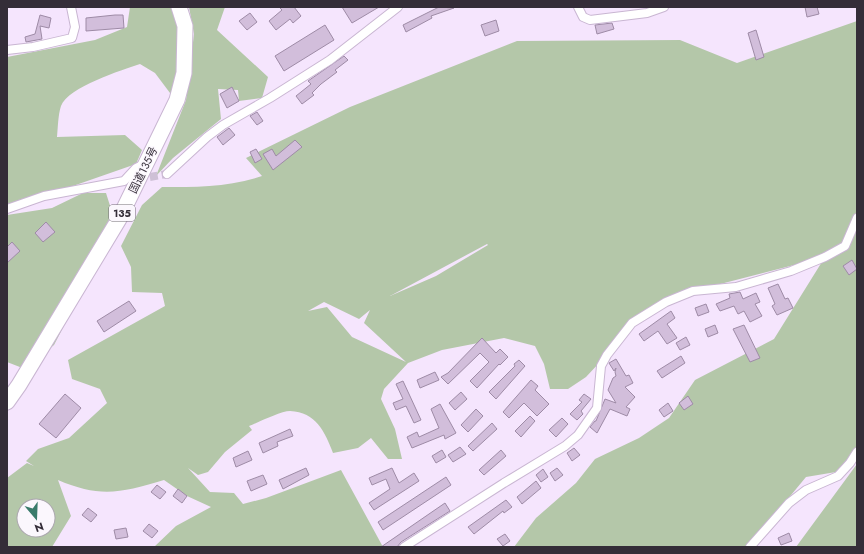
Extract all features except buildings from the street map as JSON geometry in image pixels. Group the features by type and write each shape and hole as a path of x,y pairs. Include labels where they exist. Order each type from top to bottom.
{"highway":[{"name":"国道135号","path":"7,402 19,385 119,219 177,100 184,73 184,26 180,7"}],"street":[{"path":"7,50 33,47 72,38 75,28 71,7"},
{"path":"166,174 207,137 223,125 270,98 330,60 398,7"},
{"path":"578,7 583,17 590,20 647,13 664,7"},
{"path":"7,209 44,196 124,181 136,168 146,163"},
{"path":"404,547 509,479 565,446 578,434 596,408 601,366 606,355 632,323 666,302 693,291 736,287 791,271 825,258 845,246 857,218"},
{"path":"750,547 789,503 806,490 838,476 850,463 857,452"}],"green space":[{"path":"130,7 179,7 180,88 173,97 155,73 140,64 96,80 74,92 61,106 57,137 125,135 142,150 136,164 7,209 7,57 95,40 127,27"},
{"path":"189,7 225,7 217,30 268,77 262,98 239,101 238,90 218,89 221,119 173,158 156,176 186,100 194,34"},
{"path":"857,21 857,453 842,471 806,477 748,547 514,547 536,518 576,483 595,459 639,438 669,418 695,380 774,339 825,257 693,291 645,314 586,377 568,389 550,389 544,364 535,346 504,338 442,350 408,363 384,389 381,399 395,429 402,459 388,459 371,438 358,448 333,453 323,431 313,419 299,412 286,411 249,426 252,430 225,452 208,472 198,475 188,468 210,492 234,493 243,504 266,498 341,470 383,547 154,547 176,526 211,507 187,496 164,480 135,488 111,492 86,489 58,480 71,516 52,547 7,547 7,478 27,463 34,466 26,461 38,449 69,438 107,403 100,389 72,379 68,360 165,306 162,293 132,292 131,267 121,246 142,205 162,187 225,184 250,180 262,176 246,158 350,107 517,41 680,40 737,63","holes":["487,244 488,245 436,276 390,296","324,302 359,319 370,310 364,323 406,362 352,337 327,307 308,311"]},
{"path":"83,193 106,193 112,212 82,291 54,345 25,369 7,362 7,215 52,208"},
{"path":"857,464 857,547 796,547"}],"tunnel":[{"path":"138,179 167,174"}]}
